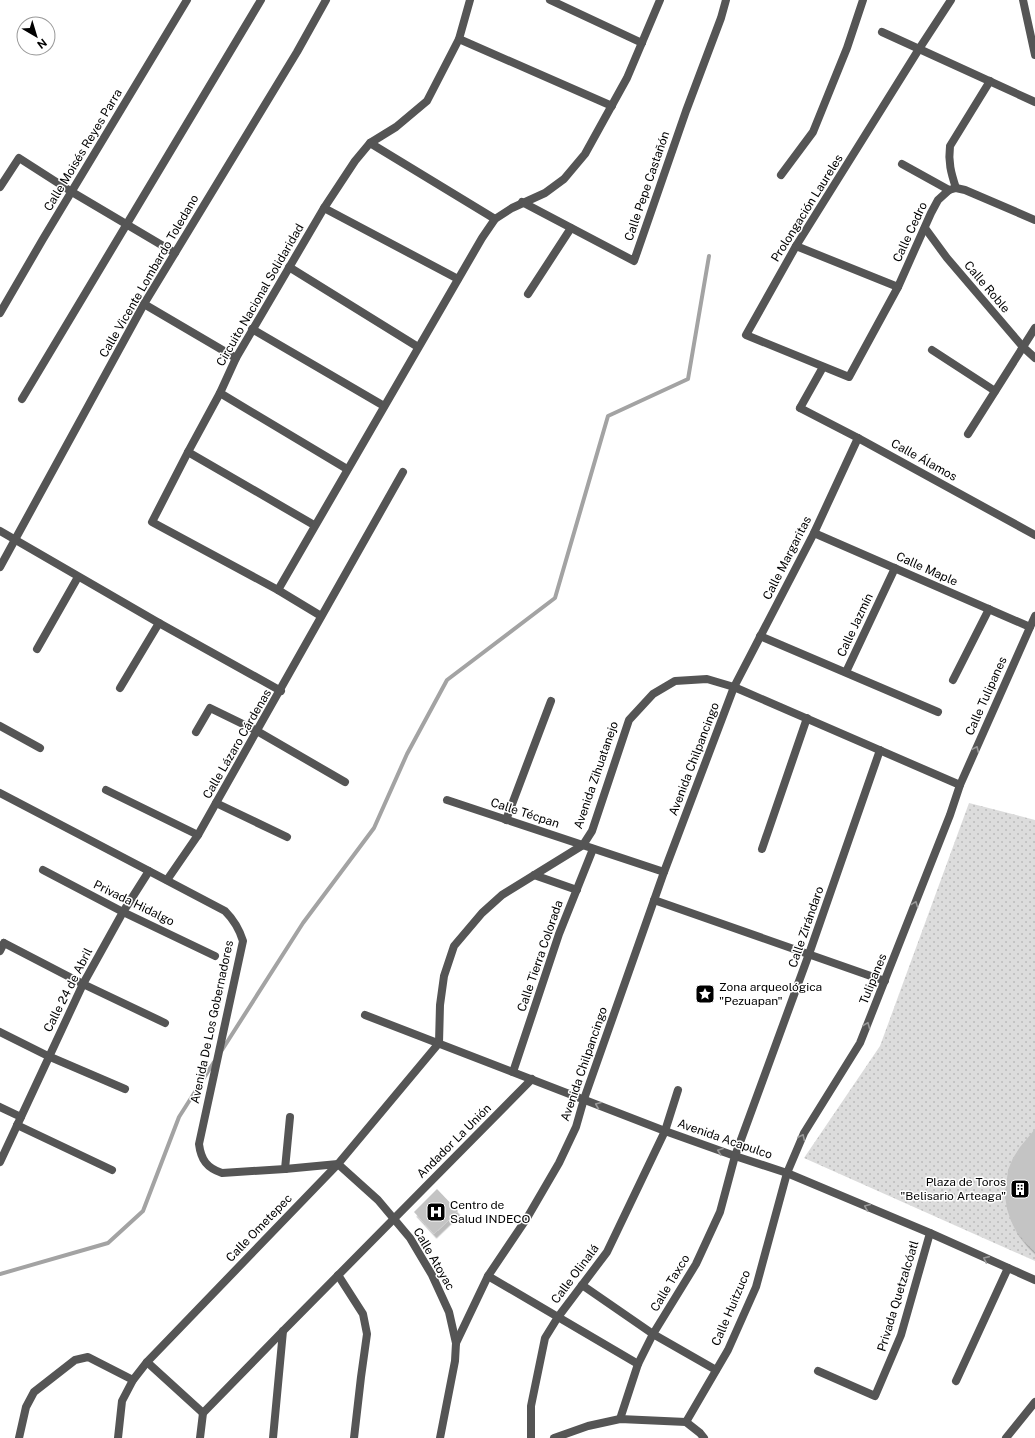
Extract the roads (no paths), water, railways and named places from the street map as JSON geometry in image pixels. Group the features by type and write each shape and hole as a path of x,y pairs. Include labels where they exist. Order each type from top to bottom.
{"street":[{"name":"Calle Moisés Reyes Parra","path":"0,314 187,0"},
{"path":"22,399 261,0"},
{"name":"Calle Vicente Lombardo Toledano","path":"0,567 144,304 297,52 326,0"},
{"name":"Circuito Nacional Solidaridad","path":"322,616 278,590 152,522 220,393 236,358 324,208 355,161 370,143 396,128 428,101 459,39 470,0"},
{"path":"550,0 642,43"},
{"path":"278,590 314,525 482,238 496,219 522,202 545,193 564,179 585,154 627,78 660,0"},
{"name":"Calle Pepe Castañón","path":"522,202 634,261 726,0"},
{"path":"781,175 813,132 847,48 863,0"},
{"name":"Prolongación Laureles","path":"849,377 746,335 796,246 918,49 951,0"},
{"path":"1023,0 1035,55"},
{"path":"882,32 1035,102"},
{"path":"459,39 612,106"},
{"path":"953,189 948,158 950,146 990,82"},
{"path":"370,143 496,219"},
{"path":"0,188 19,158 72,192 175,253"},
{"path":"902,164 953,189 965,190 1035,220"},
{"name":"Calle Cedro","path":"849,377 898,287 938,200 953,189"},
{"path":"324,208 458,279"},
{"path":"528,294 571,228"},
{"name":"Calle Roble","path":"925,228 947,258 1023,347 1035,358"},
{"path":"796,246 898,287"},
{"path":"289,267 418,347"},
{"path":"144,304 236,358"},
{"path":"968,434 1035,328"},
{"path":"252,329 384,406"},
{"path":"932,350 995,391"},
{"name":"Calle Álamos","path":"824,367 800,408 1035,535"},
{"path":"220,393 347,469"},
{"name":"Calle Margaritas","path":"734,687 814,533 858,438"},
{"path":"188,452 314,525"},
{"name":"Calle Lázaro Cárdenas","path":"167,880 198,835 281,691 403,472"},
{"path":"0,532 158,623 281,691"},
{"name":"Calle Maple","path":"814,533 1030,627"},
{"name":"Calle Jazmín","path":"760,636 846,672 895,568"},
{"path":"37,649 78,577"},
{"path":"953,680 989,609"},
{"name":"Calle Tulipanes","path":"960,785 1035,616"},
{"path":"120,688 158,623"},
{"path":"846,672 938,712"},
{"name":"Avenida Zihuatanejo","path":"439,1043 440,1005 444,976 454,946 482,913 502,895 583,845 592,831 629,720 653,694 675,681 707,678 734,687 960,785"},
{"name":"Avenida Chilpancingo","path":"440,1438 455,1361 456,1343 488,1276 527,1218 559,1163 576,1127 584,1099 664,872 734,687"},
{"path":"506,820 551,701"},
{"path":"196,732 210,708 257,732 345,782"},
{"path":"762,849 807,718"},
{"path":"0,726 40,748"},
{"name":"Calle Zirándaro","path":"735,1156 809,954 880,750"},
{"name":"Tulipanes","path":"787,1173 804,1133 860,1043 950,815 960,785"},
{"path":"106,790 198,835"},
{"name":"Avenida De Los Gobernadores","path":"0,793 225,911 233,919 240,930 243,941 242,951 199,1144 200,1154 206,1164 222,1174 338,1164"},
{"name":"Calle Técpan","path":"447,800 664,872"},
{"path":"216,803 287,837"},
{"name":"Calle Tierra Colorada","path":"513,1072 559,934 593,849"},
{"name":"Privada Hidalgo","path":"43,870 123,912 215,956"},
{"name":"Calle 24 de Abril","path":"0,1162 48,1056 83,984 123,912 149,871"},
{"path":"534,875 577,890"},
{"path":"654,900 885,981"},
{"path":"2,947 165,1023"},
{"name":"Avenida Acapulco","path":"365,1015 665,1131 787,1173 930,1233 1035,1280"},
{"path":"0,1032 48,1056 126,1089"},
{"name":"Calle Ometepec","path":"118,1438 122,1401 133,1380 148,1362 338,1164 439,1043"},
{"name":"Andador La Unión","path":"203,1414 532,1079"},
{"name":"Calle Olinalá","path":"531,1438 531,1406 545,1338 558,1317 607,1252 665,1131 678,1090"},
{"path":"0,1107 21,1117"},
{"path":"285,1169 290,1117"},
{"path":"17,1126 112,1170"},
{"name":"Calle Taxco","path":"620,1419 638,1364 653,1334 696,1264 720,1212 735,1156"},
{"name":"Calle Atoyac","path":"338,1164 378,1200 410,1238 432,1275 449,1312 456,1343"},
{"name":"Calle Huitzuco","path":"686,1422 728,1350 756,1287 787,1173"},
{"name":"Privada Quetzalcóatl","path":"818,1371 875,1396 901,1335 930,1233"},
{"path":"956,1380 1008,1268"},
{"path":"338,1275 363,1314 367,1334 360,1377 354,1438"},
{"path":"488,1276 638,1364"},
{"path":"582,1285 653,1334 716,1370"},
{"path":"273,1438 283,1331"},
{"path":"19,1438 26,1407 34,1392 75,1360 88,1357 133,1380"},
{"path":"148,1362 203,1414 200,1438"},
{"path":"1006,1438 1035,1402"},
{"path":"554,1438 588,1426 620,1419 686,1422 704,1438"}],"waterway":[{"path":"222,1050 303,923 374,828 407,754 447,680 555,598 608,416 688,379 709,256"},
{"path":"0,1274 108,1243 143,1211 179,1117 214,1062"}],"place":[{"name":"Zona arqueológica \"Pezuapan\"","path":"705,994"},
{"name":"Plaza de Toros \"Belisario Arteaga\"","path":"1020,1189"},
{"name":"Centro de Salud INDECO","path":"436,1212"}]}
